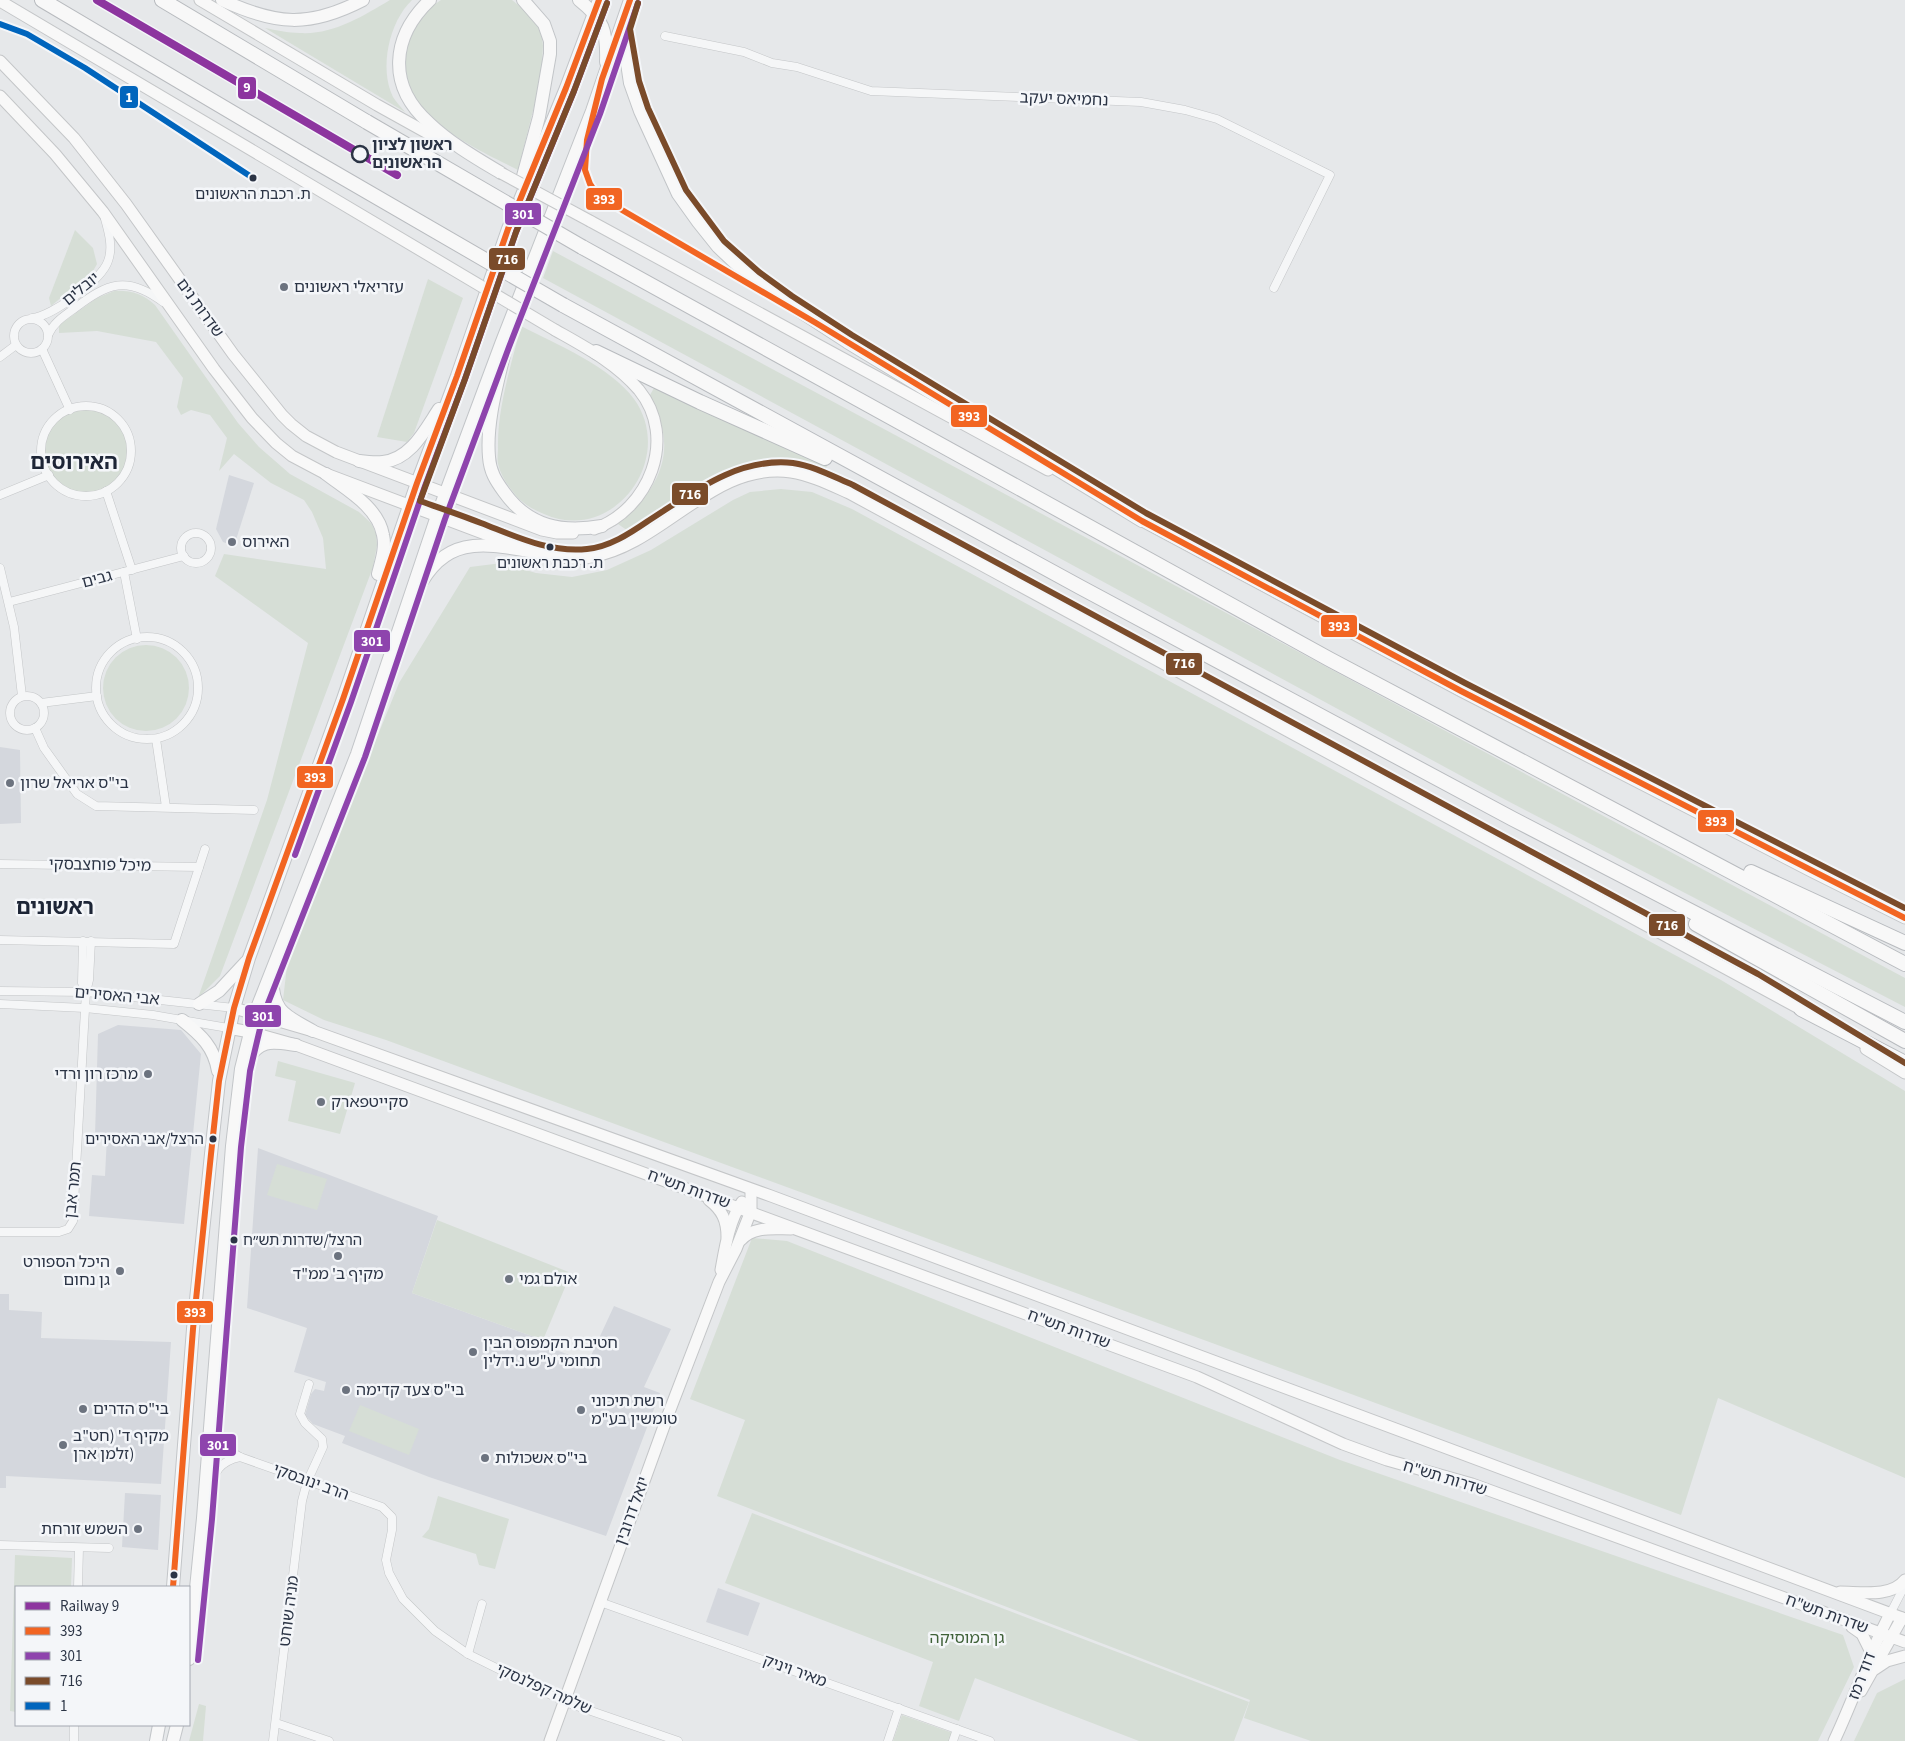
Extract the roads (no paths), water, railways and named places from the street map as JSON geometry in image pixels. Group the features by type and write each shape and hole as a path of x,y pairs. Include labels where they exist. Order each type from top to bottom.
{"highway":[{"path":"42,0 563,306 1513,819 1905,1022"},
{"path":"162,0 582,247 1320,654 1905,964"},
{"path":"596,352 700,402 918,499"},
{"path":"1614,809 1905,943"},
{"path":"1513,819 1787,976 1905,1041"},
{"path":"1801,1009 1905,1063"}],"main road":[{"path":"200,0 377,105 1142,521 1461,691 1905,918"},
{"path":"222,0 255,14 286,20 304,20 320,18 335,13 363,0"},
{"path":"430,0 415,16 404,35 398,56 400,76 411,103 428,122 458,146 501,173"},
{"path":"508,229 539,118 550,54 550,41 544,24 523,0"},
{"path":"579,0 594,12 604,29 606,70"},
{"path":"173,1586 193,1329 219,1081 228,1028 249,958 340,707 416,483 457,376 508,229 566,88 599,0"},
{"path":"190,1649 203,1518 232,1146 242,1069 255,1013 361,745 437,516 592,111 630,0"},
{"name":"שדרות נים","path":"0,1 555,330 596,352 619,370 640,391 652,415 657,439 654,466 644,490 623,514 602,526 588,531 567,534 542,530 445,494 336,452 306,436 282,415 233,354 126,204 74,138 0,61"},
{"path":"621,28 630,83 640,111 666,169 678,194 698,222 729,258 780,299 1142,521"},
{"name":"שדרות נים","path":"0,96 55,154 103,212 214,369 264,432 292,456 326,474 542,554 575,559 610,552 641,536 707,494 748,476 777,471 792,472 820,480 858,498 1801,1009 1905,1073"},
{"path":"519,298 492,416 489,457 492,474 511,502 519,510 540,522 549,526 574,530 602,526"},
{"path":"359,461 381,463 391,461 411,449 435,414 457,376"},
{"path":"326,474 357,497 367,507 374,515 383,536 384,545 381,563 364,635"},
{"path":"401,622 425,577 435,562 445,554 469,547 491,545 542,554"},
{"path":"199,1004 219,991 249,958"},
{"path":"272,972 273,996 276,1005 285,1014 313,1030"},
{"name":"שדרות תש\"ח","path":"234,1008 313,1030 751,1190 1900,1616"},
{"path":"182,1020 199,1033 216,1057 219,1081"},
{"name":"שדרות תש\"ח","path":"228,1028 250,1032 296,1046 1197,1377 1343,1444 1387,1460 1472,1484 1905,1642"},
{"path":"242,1069 258,1046 267,1043 296,1046"},
{"name":"יואל דרובין","path":"719,1282 726,1242 739,1208 751,1190"},
{"name":"יואל דרובין","path":"550,1741 640,1489 719,1282 740,1241 750,1212 751,1190"},
{"path":"697,1192 716,1206 724,1215 726,1242"},
{"path":"740,1241 747,1232 755,1230 798,1229"},
{"path":"1833,1592 1884,1593 1902,1584 1905,1580"},
{"name":"דוד רמז","path":"1834,1741 1847,1714 1871,1652 1900,1616"},
{"path":"1840,1619 1862,1634 1871,1652"},
{"name":"דוד רמז","path":"1847,1714 1874,1670 1885,1636"},
{"path":"1874,1670 1887,1661 1905,1656"},
{"path":"156,1741 159,1726"},
{"path":"173,1741 177,1726"}],"street":[{"name":"נחמיאס יעקב","path":"665,36 744,52 772,63 797,67 871,91 1141,102 1185,110 1217,119 1330,175 1274,288"},
{"name":"יובלים","path":"32,318 51,312 93,282 103,272 109,261 110,249 103,212"},
{"name":"יובלים","path":"48,335 59,320 96,292 114,286 126,285 143,289 170,308"},
{"path":"32,318 42,322 47,328 48,335 47,342 42,349 33,353 27,353 16,345 13,338 16,327 21,321 32,318"},
{"path":"0,357 16,345"},
{"path":"42,349 70,410"},
{"path":"88,407 103,410 115,417 127,433 131,453 128,468 121,480 106,491 91,496 77,495 64,490 49,476 42,456 45,435 56,418 70,410 88,407"},
{"path":"0,495 49,476"},
{"path":"106,491 128,571 137,639"},
{"name":"גבים","path":"9,602 184,556"},
{"path":"0,568 14,627 22,696"},
{"path":"148,638 171,643 188,658 198,678 198,695 194,710 185,724 172,733 156,739 132,737 118,730 106,718 97,696 99,672 107,657 120,645 137,639 148,638"},
{"path":"22,696 33,696 41,703 44,716 40,724 35,728 29,730 20,729 11,720 10,706 22,696"},
{"path":"41,703 97,696"},
{"path":"35,728 44,748 77,794 96,806 254,810"},
{"path":"156,739 166,807"},
{"path":"0,940 174,944 205,849"},
{"name":"מיכל פוחצבסקי","path":"0,864 199,867"},
{"path":"86,992 82,983 87,941"},
{"name":"אבי האסירים","path":"0,991 86,992 234,1008"},
{"name":"תמר אבן","path":"0,1232 59,1232 68,1229 73,1221 86,992"},
{"name":"אבי האסירים","path":"0,1004 85,1008 153,1015 228,1028"},
{"name":"מניה שוחט","path":"273,1741 302,1501 323,1447 322,1439 305,1423 300,1414 309,1384"},
{"name":"הרב ינובסקי","path":"210,1423 227,1450 240,1457 382,1507"},
{"path":"203,1518 210,1488 219,1468 225,1462 240,1457"},
{"name":"שלמה קפלנסקי","path":"382,1507 392,1517 392,1530 386,1560 389,1574 403,1600 435,1631 468,1654 565,1702 678,1741"},
{"path":"0,1545 108,1548"},
{"path":"78,1586 79,1548"},
{"name":"דוד רמז","path":"1900,1616 1905,1585"},
{"name":"מאיר ויניק","path":"600,1602 990,1741"},
{"path":"468,1654 482,1604"},
{"path":"888,1741 899,1708"},
{"path":"276,1723 329,1741"},
{"path":"74,1726 74,1741"},
{"path":"953,1741 957,1729"}],"rail line":[{"name":"9","path":"97,0 397,175"}],"place":[{"name":"ראשון לציון הראשונים","path":"360,154"},
{"name":"ת. רכבת הראשונים","path":"253,178"},
{"name":"עזריאלי ראשונים","path":"284,287"},
{"name":"האירוס","path":"232,542"},
{"name":"ת. רכבת ראשונים","path":"550,547"},
{"name":"בי\"ס אריאל שרון","path":"10,783"},
{"name":"מרכז רון ורדי","path":"148,1074"},
{"name":"סקייטפארק","path":"321,1102"},
{"name":"הרצל/אבי האסירים","path":"213,1139"},
{"name":"הרצל/שדרות תש״ח","path":"234,1240"},
{"name":"מקיף ב' ממ\"ד","path":"338,1256"},
{"name":"היכל הספורט גן נחום","path":"120,1271"},
{"name":"אולם גמי","path":"509,1279"},
{"name":"חטיבת הקמפוס הבין תחומי ע\"ש נ.ידלין","path":"473,1352"},
{"name":"בי\"ס צעד קדימה","path":"346,1390"},
{"name":"בי\"ס הדרים","path":"83,1409"},
{"name":"רשת תיכוני טומשין בע\"מ","path":"581,1410"},
{"name":"מקיף ד' (חט\"ב זלמן ארן)","path":"63,1445"},
{"name":"בי\"ס אשכולות","path":"485,1458"},
{"name":"השמש זורחת","path":"138,1529"}],"district":[{"name":"האירוסים","path":"74,462"},
{"name":"ראשונים","path":"55,907"}],"park label":[{"name":"גן המוסיקה","path":"967,1638"}]}
